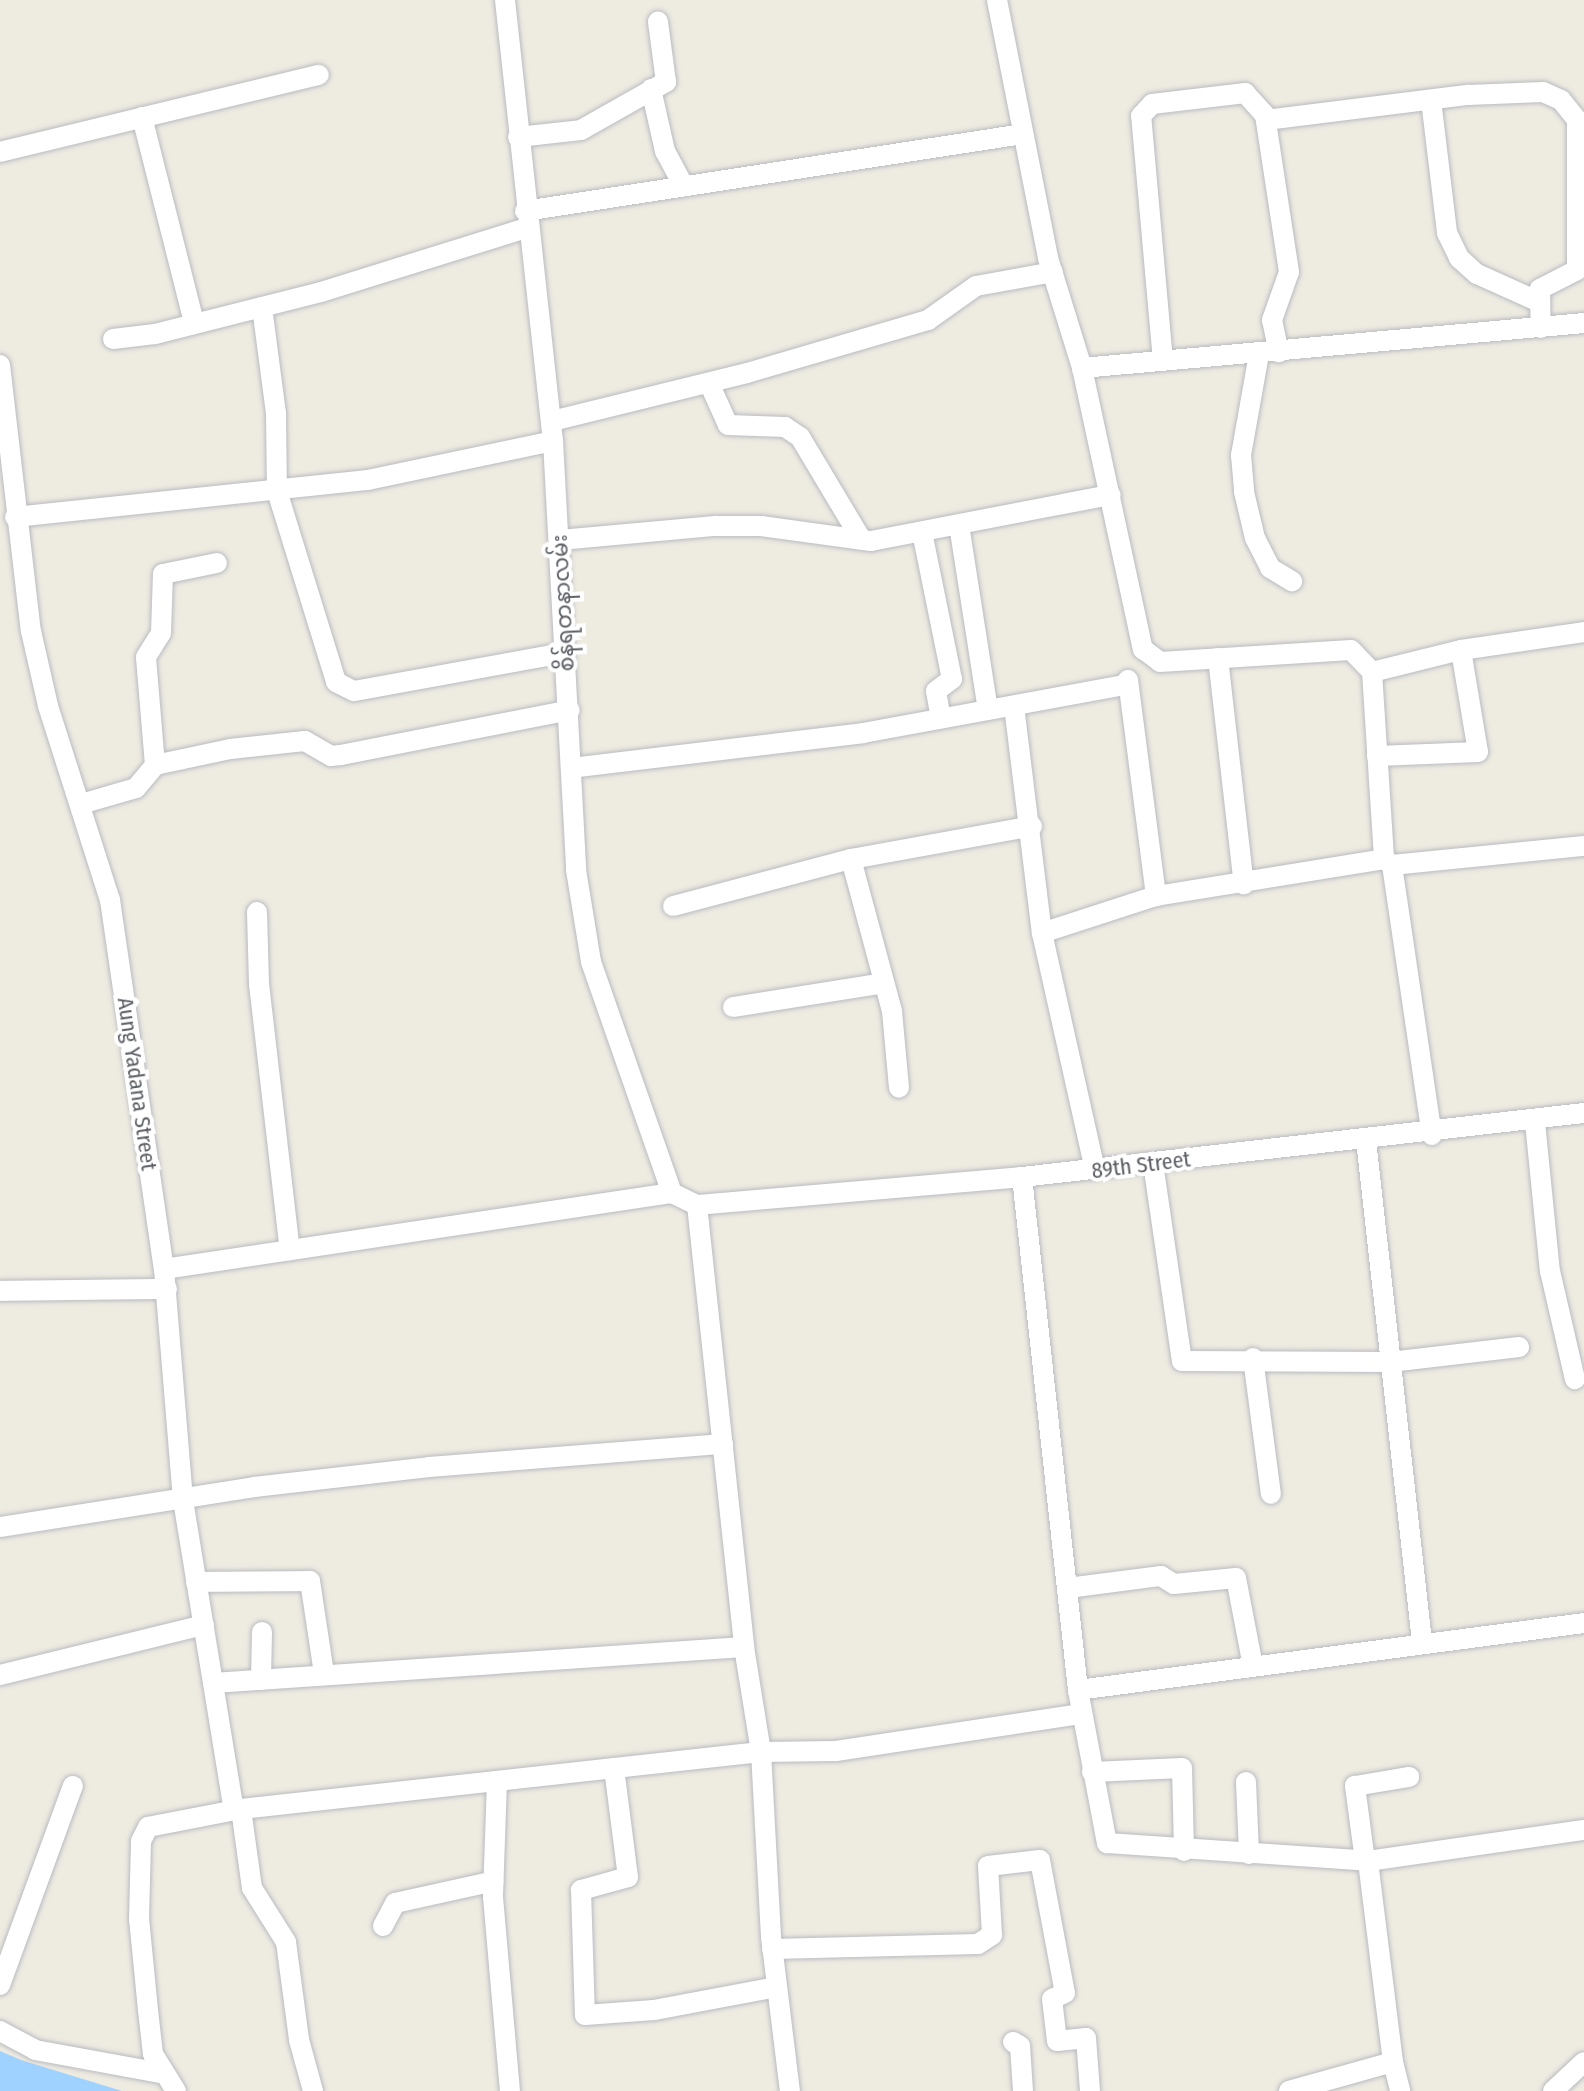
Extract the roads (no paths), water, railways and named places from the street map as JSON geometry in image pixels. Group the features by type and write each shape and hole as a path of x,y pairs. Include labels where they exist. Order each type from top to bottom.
{"street":[{"name":"စိန်ရတနာလမ်း","path":"505,0 526,219 552,431 570,710 576,870 591,962 672,1193"},
{"path":"997,0 1053,272 1082,368 1143,649 1155,660"},
{"path":"518,137 581,130 668,76 658,22"},
{"path":"0,152 319,75"},
{"path":"651,89 665,151 684,186"},
{"path":"1266,120 1431,100 1543,92 1561,100 1577,120 1577,270 1540,289 1537,301 1541,328"},
{"path":"1163,361 1141,116 1152,104 1245,93 1260,105 1266,120 1289,272 1272,320 1269,353 1241,455 1244,492 1255,538 1270,568 1292,581"},
{"path":"1431,100 1447,233 1459,258 1477,274 1537,301"},
{"path":"142,117 194,323"},
{"path":"113,339 262,307 526,219 684,186 1023,134"},
{"path":"10,508 277,491 368,480 552,431 928,320 976,286 1053,272"},
{"path":"262,307 276,413 277,491 329,665 343,688 354,691 564,653"},
{"path":"1082,368 1584,323"},
{"name":"Aung Yadana Street","path":"0,365 10,508 31,631 48,706 110,900 165,1279 183,1500 213,1683 252,1888 286,1942 299,2040 313,2091"},
{"path":"709,383 728,425 785,427 800,437 861,539"},
{"path":"560,540 715,526 761,526 861,539 922,532 1111,495"},
{"path":"959,525 988,710"},
{"path":"922,532 952,679 936,691 941,718"},
{"path":"155,765 146,657 161,633 163,574 217,563"},
{"path":"1372,672 1461,650 1584,632"},
{"path":"571,768 863,733 1014,706 1128,680 1155,660 1351,650 1372,672 1388,862 1432,1135"},
{"path":"1377,756 1478,752 1461,650"},
{"path":"1218,658 1244,885"},
{"path":"1128,680 1156,896"},
{"path":"1014,706 1032,826 1042,933 1095,1170"},
{"path":"81,804 136,788 155,765 305,741 331,756 341,755 570,710"},
{"path":"673,906 851,859 1032,826"},
{"path":"1042,933 1156,896 1388,862 1584,846"},
{"path":"851,859 892,1011 899,1088"},
{"path":"257,912 259,984 290,1250"},
{"path":"733,1007 884,983"},
{"name":"89th Street","path":"697,1205 1095,1170 1432,1135 1584,1113"},
{"path":"1535,1122 1550,1271 1575,1379"},
{"path":"1366,1140 1422,1642"},
{"path":"1153,1163 1180,1359 1390,1362 1519,1347"},
{"path":"1022,1177 1081,1714 1110,1847 1366,1861 1584,1830"},
{"path":"0,1291 165,1279 290,1250 672,1193 697,1205 744,1647 761,1752 772,1949 790,2091"},
{"path":"1253,1358 1271,1494"},
{"path":"0,1527 429,1467 723,1444"},
{"path":"1068,1588 1161,1576 1174,1584 1236,1578 1253,1666"},
{"path":"196,1582 310,1581 324,1674"},
{"path":"1078,1690 1422,1642 1584,1623"},
{"path":"0,1675 204,1625"},
{"path":"261,1680 262,1632"},
{"path":"213,1683 324,1674 531,1665 744,1647"},
{"path":"176,2091 160,2073 153,2054 139,1919 141,1834 148,1827 238,1810 614,1768 761,1752 836,1751 1081,1714"},
{"path":"614,1768 628,1877 581,1890 585,2015 654,2010 777,1987"},
{"path":"1092,1772 1182,1768 1184,1851"},
{"path":"1400,2091 1393,2062 1355,1786 1409,1777"},
{"path":"497,1781 494,1881 510,2091"},
{"path":"1246,1782 1249,1854"},
{"path":"0,1985 73,1786"},
{"path":"772,1949 978,1944 992,1935 988,1866 1040,1860 1065,1993 1052,1999 1057,2041 1086,2038 1090,2091"},
{"path":"383,1926 395,1903 494,1881"},
{"path":"0,2031 35,2050 160,2073"},
{"path":"1013,2042 1020,2046 1023,2091"},
{"path":"1289,2091 1393,2062"},
{"path":"1553,2091 1584,2062"}],"water":[{"path":"0,2051 21,2060 122,2091 0,2091"}]}
